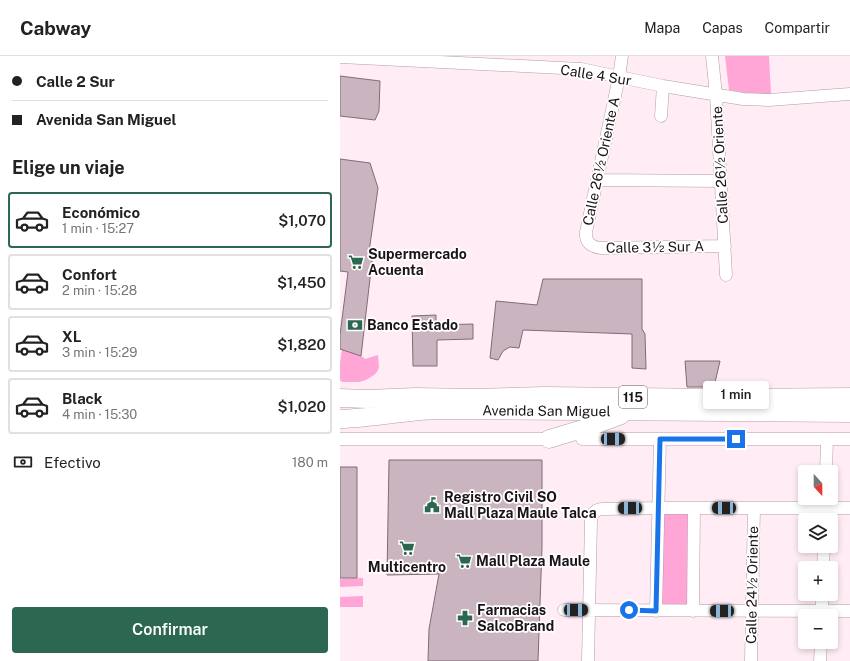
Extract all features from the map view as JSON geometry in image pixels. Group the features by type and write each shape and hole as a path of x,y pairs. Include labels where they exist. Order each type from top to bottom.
{"highway":[{"name":"Avenida San Miguel","path":"340,398 474,398 544,396 716,398 850,397"},
{"name":"Avenida San Miguel","path":"340,419 364,418 431,410 850,413"},
{"path":"550,439 589,427 630,411"}],"street":[{"name":"Calle 26½ Oriente A","path":"587,242 585,235 619,77 622,56"},
{"name":"Calle 26½ Oriente","path":"712,56 716,95 726,275"},
{"name":"Calle 4 Sur","path":"340,57 489,60 581,69 663,86 743,99 769,100 850,94"},
{"path":"661,116 663,86"},
{"path":"597,180 721,181"},
{"name":"Calle 3½ Sur A","path":"587,242 593,247 601,248 725,246"},
{"name":"Avenida San Miguel","path":"340,438 550,439"},
{"name":"Avenida San Miguel","path":"582,439 850,439"},
{"path":"656,611 660,439"},
{"path":"826,465 827,439"},
{"path":"588,661 591,517 594,512 600,509 658,508 850,508"},
{"path":"693,611 694,508"},
{"name":"Calle 24½ Oriente","path":"750,661 754,508"},
{"path":"564,610 752,611 798,613"},
{"path":"838,612 850,611"},
{"path":"820,661 821,649"}],"shaded area":[{"path":"725,56 769,56 771,94 758,95 729,90"},
{"path":"342,349 365,359 378,355 379,367 377,372 366,380 359,382 342,382 340,380 340,363"},
{"path":"663,513 688,514 687,606 662,606"},
{"path":"363,578 363,586 340,587 340,579"},
{"path":"363,596 363,607 340,607 340,597"}],"building":[{"path":"340,76 380,81 379,111 375,120 340,116"},
{"name":"Supermercado Acuenta","path":"340,159 370,163 378,188 369,252 373,253 361,356 340,349 340,335 348,272 340,271"},
{"path":"543,279 642,279 642,329 645,334 646,369 632,368 632,334 523,330 519,348 510,347 503,351 498,360 490,358 496,301 537,305"},
{"path":"436,315 436,325 473,324 473,339 437,340 437,366 413,366 412,316"},
{"path":"685,361 720,361 714,387 687,387"},
{"name":"Mall Plaza Maule","path":"389,460 542,460 542,547 538,661 428,661 429,629 439,574 387,575"},
{"path":"340,467 357,467 357,578 340,578"}],"place":[{"name":"Supermercado Acuenta","path":"356,262"},
{"name":"Banco Estado","path":"355,325"},
{"name":"Registro Civil SO Mall Plaza Maule Talca","path":"432,505"},
{"name":"Multicentro","path":"407,548"},
{"name":"Mall Plaza Maule","path":"464,561"},
{"name":"Farmacias SalcoBrand","path":"465,618"}],"route":[{"path":"629,610 656,611 660,439 736,439"}]}
